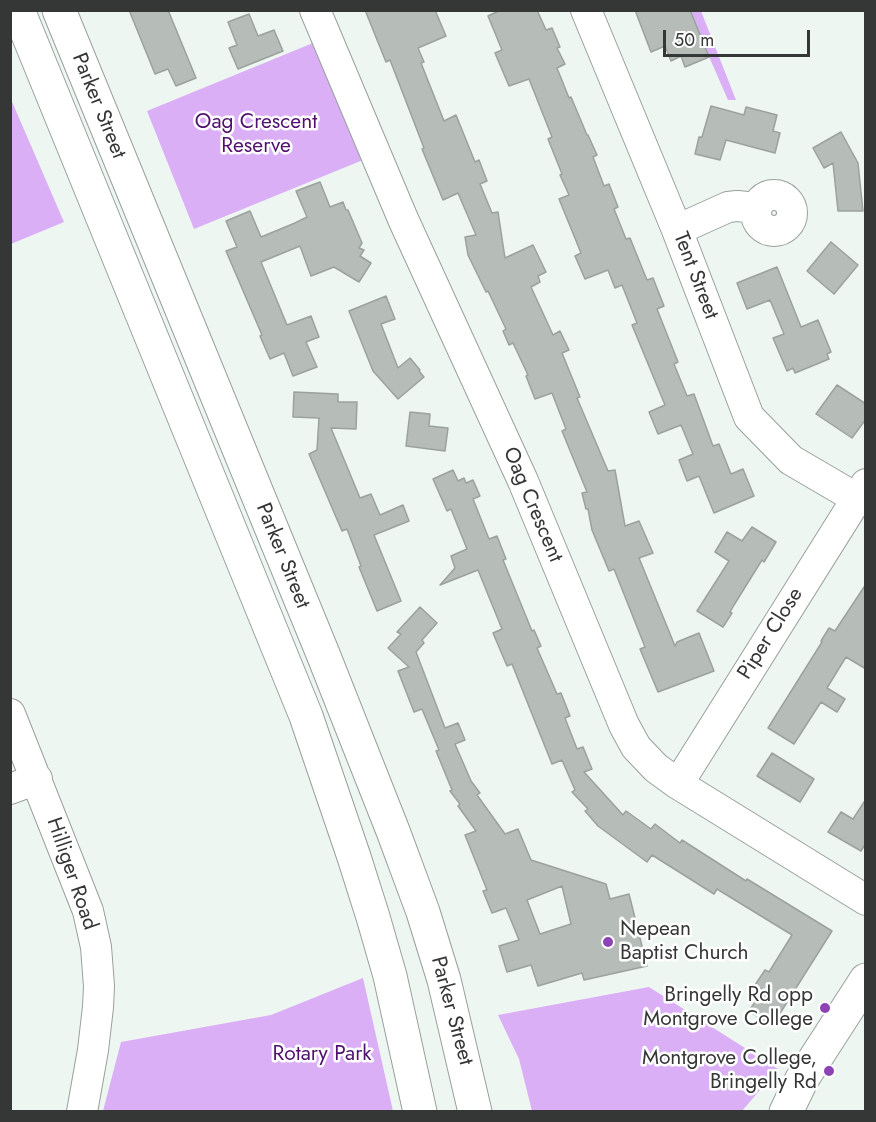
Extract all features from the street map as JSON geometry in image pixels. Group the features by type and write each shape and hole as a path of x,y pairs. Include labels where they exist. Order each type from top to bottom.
{"main road":[{"name":"Parker Street","path":"18,10 306,716 354,857 390,976 420,1112"},
{"name":"Parker Street","path":"59,10 323,654 397,841 423,912 478,1103"},
{"path":"786,1112 802,1079 866,980"},
{"path":"774,1112 802,1079"}],"street":[{"name":"Oag Crescent","path":"315,10 403,219 523,481 624,725 636,747 656,768 678,784 866,900"},
{"name":"Tent Street","path":"586,10 677,230 749,417 791,460 861,491"},
{"path":"677,230 728,207 757,208"},
{"name":"Piper Close","path":"678,784 861,491"},
{"name":"Hilliger Road","path":"10,714 24,784 88,911 96,947 99,1007 82,1112"}],"green space":[{"path":"689,11 701,11 736,100 728,100"},
{"name":"Oag Crescent Reserve","path":"313,43 363,160 194,229 147,111"},
{"path":"10,97 64,222 11,244 10,244"},
{"name":"Rotary Park","path":"363,978 393,1111 103,1111 121,1042 271,1015"},
{"path":"649,987 778,1069 742,1111 532,1111 519,1059 498,1015"}],"building":[{"path":"129,10 168,10 196,78 176,86 168,69 155,74"},
{"path":"365,10 435,10 446,36 418,48 424,62 421,63 444,121 456,115 475,162 479,160 487,181 480,184 492,213 498,212 505,258 533,245 546,272 538,276 540,282 531,287 553,335 560,331 569,350 562,353 580,397 577,398 608,471 615,470 625,526 639,521 653,553 639,558 675,646 677,642 699,633 714,671 658,692 640,649 645,647 614,569 609,571 592,530 582,493 587,492 562,431 566,429 552,393 535,399 526,376 528,375 513,343 509,345 503,331 506,329 468,255 465,237 476,235 458,193 443,200 390,60 386,62"},
{"path":"501,10 537,10 546,30 552,28 560,47 557,48 565,64 557,68 597,155 593,157 604,186 609,184 618,207 614,209 626,239 630,238 647,280 653,278 664,306 657,309 678,362 674,364 687,396 694,394 713,446 719,444 731,474 743,469 754,496 714,513 699,476 687,481 679,460 693,454 681,425 658,434 649,412 665,405 632,325 637,323 622,285 615,288 608,270 585,279 575,256 581,253 559,199 569,195 548,139 552,137 529,79 509,86 495,53 502,50 488,16"},
{"path":"635,10 690,10 709,57 685,67 681,56 671,61 665,46 651,52"},
{"path":"249,14 258,36 274,30 283,51 238,69 229,48 237,45 228,22"},
{"path":"711,106 744,115 746,107 777,115 773,131 780,133 775,153 726,140 720,160 695,154"},
{"path":"841,132 858,163 863,211 838,211 833,163 824,168 813,148"},
{"path":"320,182 330,207 343,202 362,243 359,248 364,250 360,256 371,263 359,282 334,267 311,276 300,246 261,262 287,325 311,316 319,337 306,342 317,367 293,376 284,353 270,359 260,336 262,335 226,251 237,247 226,221 250,211 261,237 295,223 307,217 296,191"},
{"path":"831,242 858,265 834,294 807,271"},
{"path":"777,267 801,327 818,320 831,352 827,354 829,359 795,373 793,368 787,371 773,338 784,334 770,300 747,309 737,283"},
{"path":"386,296 395,319 381,324 398,368 410,358 424,377 398,399 373,371 349,311"},
{"path":"837,385 866,404 866,419 852,438 816,414"},
{"path":"294,392 338,394 338,402 357,402 356,429 331,428 360,498 371,494 380,515 403,505 409,521 374,535 401,601 377,611 347,529 342,531 309,454 317,450 319,418 293,417"},
{"path":"410,412 430,414 429,426 448,428 445,451 406,446"},
{"path":"453,470 458,481 464,478 466,483 473,480 480,496 473,499 489,539 497,536 506,559 503,560 532,631 534,630 541,646 537,648 557,694 561,693 570,716 565,718 577,749 583,747 592,769 584,772 623,815 626,811 651,829 655,824 680,843 682,840 746,881 747,879 832,931 772,1026 749,1011 763,990 755,985 765,970 769,972 792,935 717,889 714,894 652,855 647,862 598,826 585,811 588,809 572,792 575,790 562,760 552,764 512,664 507,666 493,633 502,629 478,570 440,585 455,568 451,556 467,549 451,509 447,511 433,479"},
{"path":"752,527 776,542 764,562 762,560 723,627 697,611 729,561 715,552 727,532 742,541"},
{"path":"866,584 866,669 846,657 827,688 845,699 837,712 821,702 794,744 768,728 829,628 835,631"},
{"path":"420,607 437,623 422,640 424,643 416,652 445,728 458,723 465,740 455,744 471,781 480,793 477,795 505,834 518,829 531,860 606,884 610,899 629,894 647,966 584,980 582,973 538,986 531,965 507,972 499,946 519,940 506,908 492,913 483,891 487,890 465,835 476,831 450,791 452,790 436,751 439,750 422,709 414,712 398,671 409,667 388,648 401,634 397,632","holes":["562,886 571,924 540,934 527,900"]},
{"path":"772,753 814,779 800,802 757,776"},
{"path":"866,799 866,843 861,851 828,832 841,812 853,819"}],"place":[{"name":"Nepean Baptist Church","path":"608,942"},
{"name":"Bringelly Rd opp Montgrove College","path":"825,1008"},
{"name":"Montgrove College, Bringelly Rd","path":"829,1071"}]}
